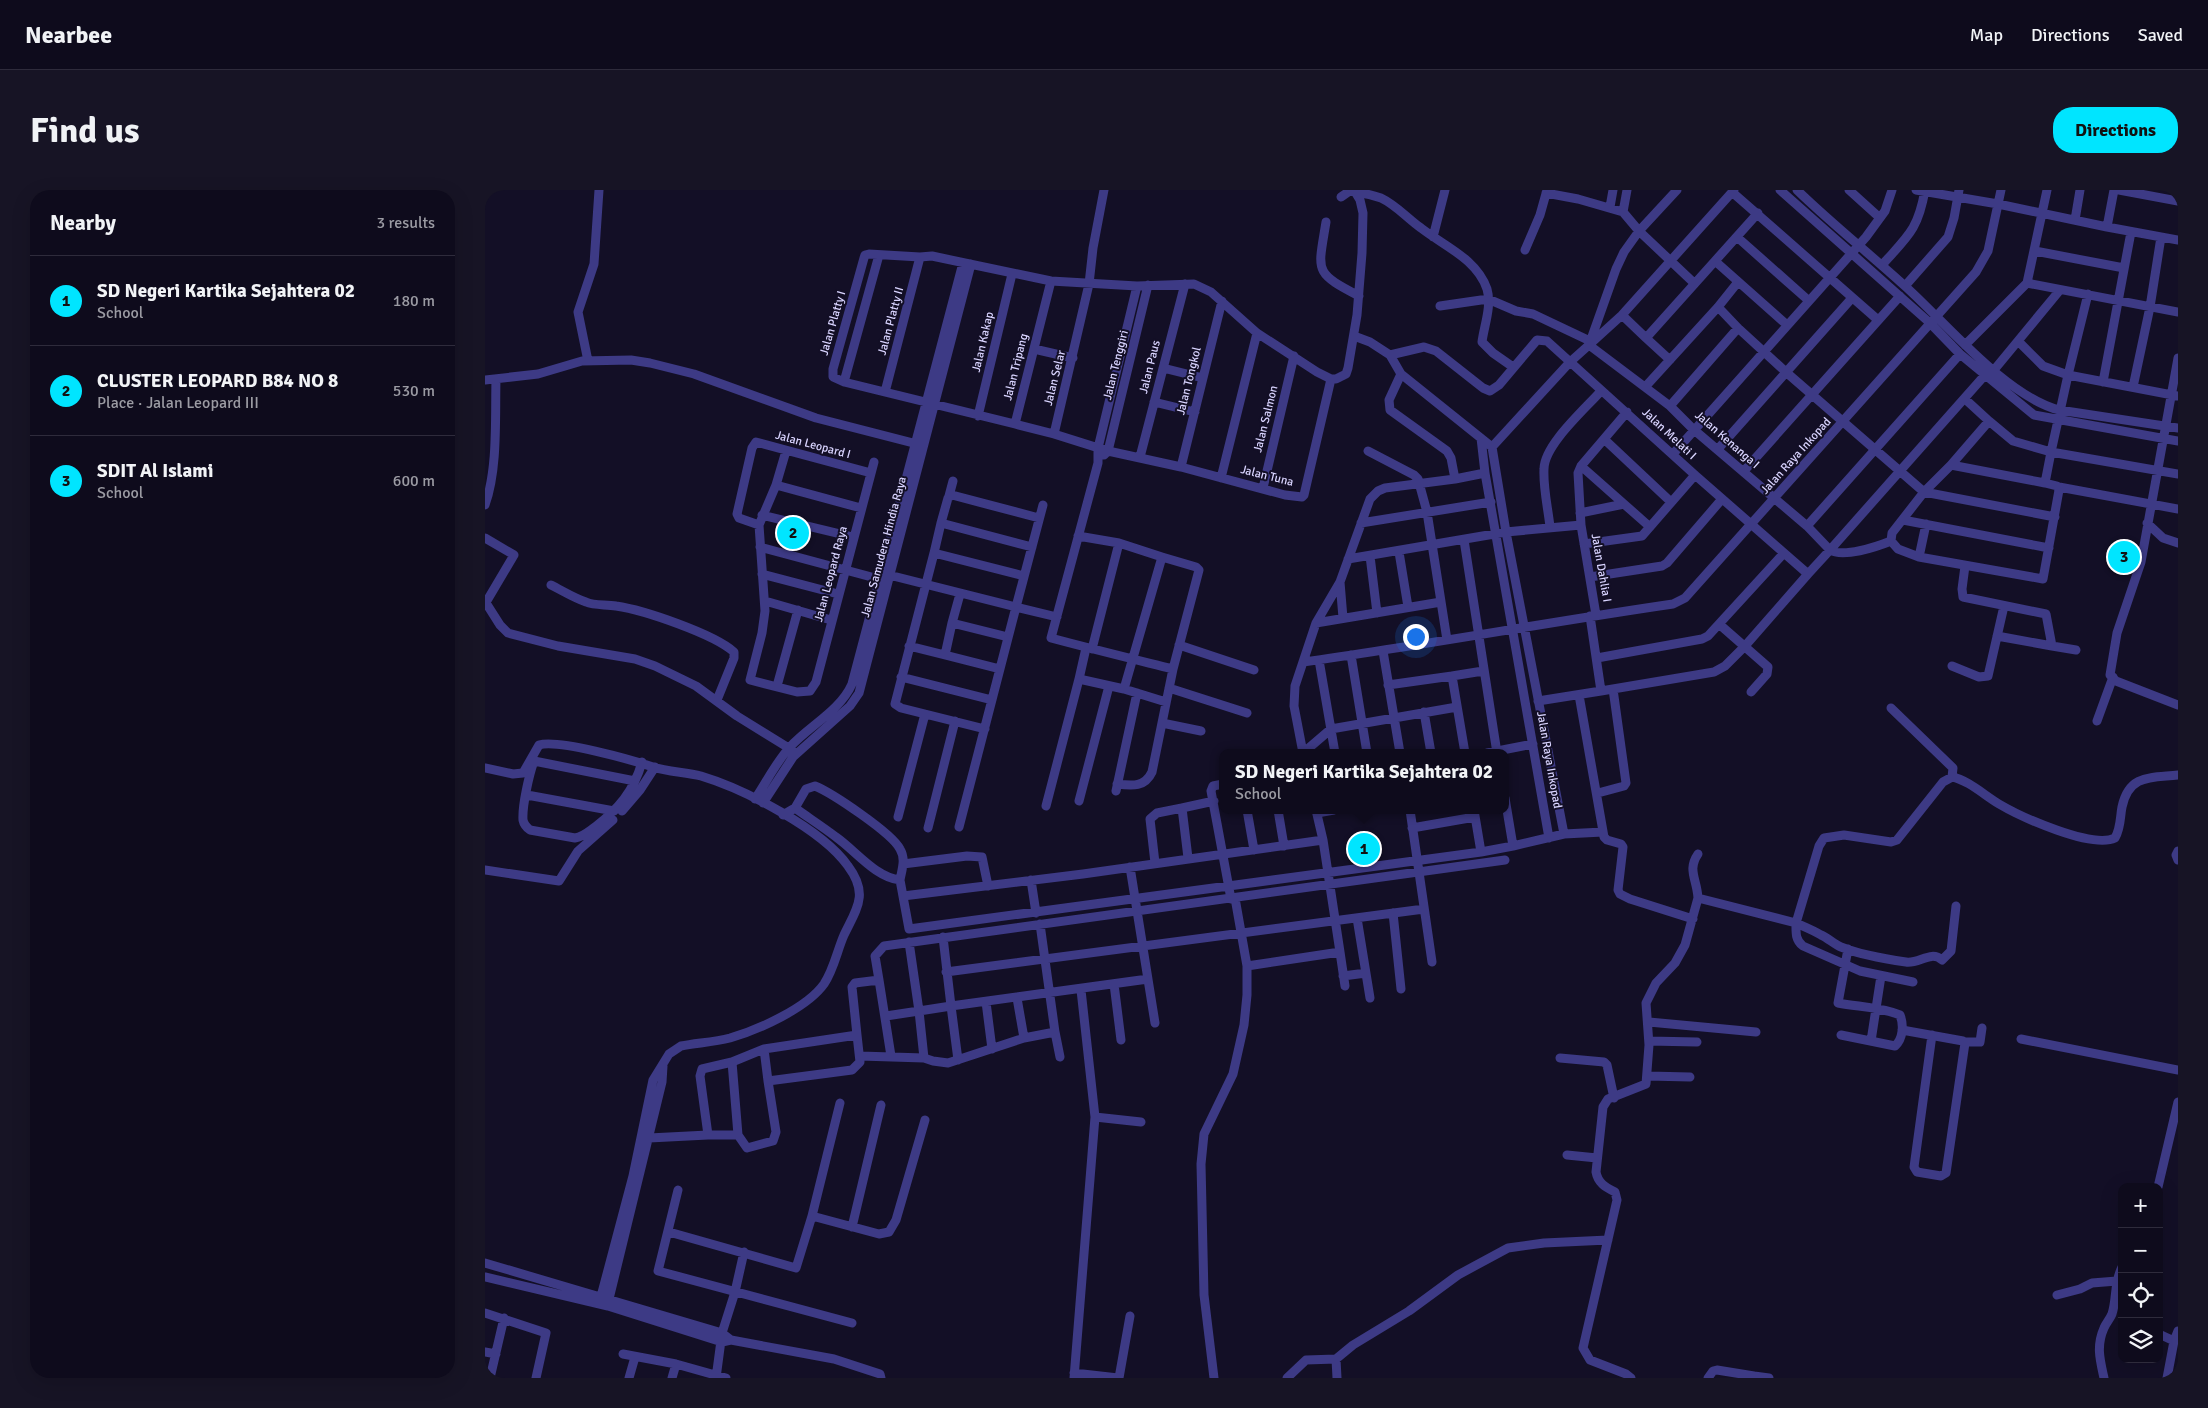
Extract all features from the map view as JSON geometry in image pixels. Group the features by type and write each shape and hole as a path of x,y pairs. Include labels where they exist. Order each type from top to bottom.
{"street":[{"path":"587,361 578,312 582,295 594,264 599,190"},
{"name":"Jalan Selar","path":"1054,434 1089,284 1093,248 1104,190"},
{"path":"1433,237 1445,190"},
{"path":"1610,207 1613,190"},
{"path":"1623,212 1627,190"},
{"path":"1590,343 1619,260 1639,231 1677,190"},
{"path":"1780,190 1855,249 1881,265 1905,286 1985,375 2034,415 2057,421 2178,441"},
{"path":"1797,190 1900,296 1934,319"},
{"path":"1849,190 1880,218"},
{"path":"1673,454 1786,324 1855,249 1889,205 1892,190"},
{"name":"Jalan Raya Inkopad","path":"1303,662 1383,651 1679,602 1691,593 1976,272 1986,258 2001,190"},
{"path":"1807,526 1963,349 2027,283 2047,190"},
{"path":"2075,220 2080,190"},
{"path":"2107,227 2114,190"},
{"path":"2119,190 2178,201"},
{"path":"1098,448 1054,434 844,382 879,255 932,256 1051,281 1137,286 1185,284 1202,287 1222,301 1257,334 1331,379 1346,374 1354,336 1359,296 1363,213 1360,200 1353,191"},
{"path":"1341,197 1353,191 1375,196 1388,202 1433,237 1463,257 1475,268 1484,282 1488,299 1482,342 1493,353 1513,367"},
{"path":"1354,336 1370,342 1390,355 1401,374 1492,447 1570,362 1622,315 1733,191 1877,320"},
{"path":"1881,265 1913,230 1921,213 1922,191 1958,194 2042,214 2178,240"},
{"path":"1525,250 1536,226 1546,192 1579,194 1623,212 1639,231 1694,283"},
{"path":"1905,286 1939,250 1948,237 1958,194"},
{"path":"1646,338 1758,213"},
{"path":"1326,222 1321,259 1322,270 1331,281 1359,296"},
{"path":"2103,382 2131,232"},
{"path":"1737,237 1808,300"},
{"path":"2133,387 2150,307 2161,237"},
{"path":"2035,251 2124,268"},
{"name":"Jalan Platty I","path":"844,382 833,377 833,369 865,255 879,255"},
{"name":"Jalan Platty II","path":"885,392 920,257"},
{"path":"1715,261 1786,324"},
{"name":"Jalan Samudera Hindia Raya","path":"759,801 793,750 849,691 877,605 889,575 919,445 967,264"},
{"name":"Jalan Kakap","path":"978,416 1012,274"},
{"name":"Jalan Tripang","path":"1015,424 1051,281"},
{"path":"1646,386 1718,307 1738,282"},
{"path":"2027,283 2178,312"},
{"name":"Jalan Paus","path":"1140,457 1185,284"},
{"name":"Jalan Tenggiri","path":"1108,451 1149,285"},
{"name":"Jalan Tenggiri","path":"1089,648 1051,638 1097,463 1098,448 1137,286"},
{"path":"1994,370 2060,290"},
{"path":"2045,483 2059,410 2088,294"},
{"path":"1744,471 1900,296"},
{"path":"1718,449 1852,298"},
{"path":"1440,306 1488,299 1517,311 1533,314 1590,343"},
{"name":"Jalan Tongkol","path":"1181,467 1222,301"},
{"path":"1718,307 1738,328 1924,492 2055,517"},
{"path":"1622,315 1669,360"},
{"path":"1670,406 1738,328"},
{"path":"1221,478 1257,334"},
{"path":"1390,355 1423,347 1428,348 1436,351 1483,388 1490,391 1499,385 1539,339 1547,341 1570,362"},
{"path":"2018,341 2043,366 2068,375 2174,395"},
{"name":"Jalan Kenanga I","path":"1590,343 1670,406 1693,429 1807,526 1830,550"},
{"path":"1034,349 1073,358"},
{"path":"1963,349 2039,403 2059,410 2178,428"},
{"name":"Jalan Salmon","path":"1263,488 1295,356"},
{"path":"2178,358 2174,395 2162,439 2158,471 2138,573 2114,646 2110,666 2111,675 2116,681 2178,705"},
{"path":"485,380 538,374 587,361 631,360 694,374 816,418 919,445"},
{"name":"Jalan Melati I","path":"1570,362 1808,574"},
{"path":"1163,368 1203,378"},
{"path":"1401,374 1389,400 1390,411 1447,451 1451,458 1455,479"},
{"path":"1538,701 1714,672 1725,666 1901,472 1985,375"},
{"path":"485,505 489,492 493,460 496,379"},
{"name":"Jalan Tuna","path":"1098,448 1181,467 1293,497 1302,497 1331,379"},
{"path":"1550,527 1544,469 1546,456 1555,442 1601,391"},
{"path":"1965,399 2013,440 2051,452 2178,474"},
{"path":"1154,402 1195,412"},
{"path":"1348,559 1399,552 1506,532 1581,525 1577,477 1581,466 1627,412"},
{"path":"1891,542 1892,533 1924,492 1951,465 1989,421"},
{"name":"Jalan Raya Inkopad","path":"1481,438 1485,473 1514,628 1549,838"},
{"path":"1604,439 1671,502"},
{"name":"Jalan Leopard I","path":"759,526 739,518 737,514 752,448 756,442 871,473"},
{"name":"Jalan Raya Inkopad","path":"1492,447 1506,532 1564,834"},
{"path":"786,451 776,484 759,526 765,600 764,626 750,680 777,686 798,610"},
{"path":"1097,463 1108,451"},
{"path":"1368,451 1414,475 1419,483 1427,512 1447,640"},
{"name":"Jalan Samudera Hindia Raya","path":"877,605 879,579 916,459"},
{"name":"Jalan Leopard Raya","path":"777,686 797,692 810,691 816,682 874,462"},
{"path":"1951,465 2178,509"},
{"path":"1581,466 1650,527"},
{"path":"1302,749 1293,700 1303,662 1316,623 1340,582 1370,499 1378,491 1385,488 1485,473"},
{"path":"1584,544 1642,536 1695,475"},
{"path":"953,481 895,704 901,708 985,729"},
{"path":"776,484 861,508"},
{"path":"1891,542 1898,549 1919,556 2043,579 2059,487"},
{"path":"949,496 1039,518"},
{"path":"1590,577 1662,566 1667,563 1722,499"},
{"path":"1361,523 1491,502"},
{"path":"1580,513 1624,504"},
{"path":"959,827 1043,505"},
{"path":"762,516 853,537"},
{"path":"1903,520 2049,548"},
{"path":"941,523 1032,547"},
{"path":"2147,523 2163,538 2178,543"},
{"path":"1919,556 1926,524"},
{"name":"Jalan Dahlia I","path":"1581,525 1590,577 1601,690"},
{"path":"1079,536 1119,543 1199,568 1173,669 1152,772 1147,782 1136,786 1117,787 1137,693"},
{"path":"485,538 514,555 486,603 500,625 508,633 558,646 635,659 671,674 717,700 737,716 793,750"},
{"path":"1464,540 1496,749"},
{"path":"1830,550 1839,554 1891,542"},
{"path":"1046,806 1079,679 1119,543"},
{"path":"760,547 879,579"},
{"path":"1399,552 1408,607"},
{"path":"1597,658 1702,639 1719,624 1783,553"},
{"path":"934,554 1024,576"},
{"path":"1370,556 1377,613"},
{"path":"1124,689 1162,557"},
{"path":"1965,566 1963,596 2046,614 2052,646"},
{"path":"762,574 838,594"},
{"path":"889,575 1057,617"},
{"path":"1340,582 1343,618"},
{"path":"551,585 587,603 617,606 650,614 698,632 729,647 734,652 733,658 717,700"},
{"path":"945,655 960,594"},
{"path":"765,600 831,620"},
{"path":"1316,623 1441,602"},
{"path":"1952,666 1979,677 1988,676 2004,606"},
{"path":"952,623 1008,637"},
{"path":"1719,624 1768,669 1767,674 1751,692"},
{"path":"1997,636 2076,650"},
{"path":"1179,645 1253,670"},
{"path":"909,646 1000,669"},
{"path":"1089,648 1173,669"},
{"path":"1383,651 1399,749"},
{"path":"1351,655 1366,749"},
{"path":"1319,660 1334,749"},
{"path":"1388,685 1483,671"},
{"path":"1452,676 1464,749"},
{"path":"901,677 992,700"},
{"path":"2097,721 2113,677"},
{"path":"1079,679 1124,689 1166,702"},
{"path":"1079,801 1109,686"},
{"path":"1169,688 1247,713"},
{"path":"1598,793 1624,786 1626,782 1613,689"},
{"path":"1579,695 1598,793 1603,832 1607,840 1621,844 1623,847 1618,885 1621,894 1630,899 1693,919"},
{"path":"1308,749 1331,729 1457,707"},
{"path":"1891,708 1953,768 1952,778"},
{"path":"1424,712 1430,749"},
{"path":"898,816 925,714"},
{"path":"928,828 955,722"},
{"path":"1162,723 1201,731"},
{"path":"485,768 513,774 523,773 539,746 545,744 609,754 655,767 703,777 759,801 828,845 848,865 857,882 860,897 859,906 823,985 810,997 782,1016 740,1035 681,1046 669,1054 653,1080 604,1301"},
{"path":"1509,749 1533,744"},
{"path":"635,781 534,761 523,821 525,827 530,830 575,838 581,837 623,803 635,781 642,762"},
{"path":"485,870 559,881 578,851 631,802 655,767"},
{"path":"1913,982 1881,976 1844,965 1799,943 1796,936 1797,923 1819,846 1824,838 1844,835 1891,842 1897,840 1943,782 1952,778 1963,781 2007,809 2041,824 2067,833 2104,841 2115,838 2118,834 2122,807 2135,782 2146,778 2178,774"},
{"path":"1214,1378 1204,1295 1202,1147 1204,1134 1237,1062 1247,1006 1247,966 1223,854 1212,788 1219,785"},
{"path":"783,815 795,808 806,789 812,786 819,788 871,821 897,843 903,856 900,880 909,929 1135,900 1231,893 1329,878 1419,872 1505,860"},
{"path":"527,795 615,811"},
{"path":"1155,863 1150,819 1157,813 1214,801"},
{"path":"795,808 838,838 872,866 891,879 900,880"},
{"path":"1181,808 1188,858"},
{"path":"1248,814 1254,850"},
{"path":"1280,814 1284,846"},
{"path":"1317,814 1336,920 1345,986"},
{"path":"1410,814 1432,962"},
{"path":"1412,828 1475,814 1481,852"},
{"path":"1508,814 1513,846"},
{"path":"891,1056 875,956 876,952 884,946 1137,910 1418,861 1481,852 1564,834 1603,832"},
{"path":"903,896 1323,840"},
{"path":"2178,851 2176,855 2178,860"},
{"path":"1631,1378 1626,1374 1590,1360 1583,1352 1617,1196 1597,1179 1597,1158 1603,1107 1608,1099 1646,1084 1649,1041 1649,1022 1646,1013 1648,998 1656,983 1681,954 1693,919 1698,898 1697,883 1692,870 1692,864 1697,854"},
{"path":"903,864 979,856 984,861 988,886"},
{"path":"1130,867 1155,1023"},
{"path":"1031,880 1036,912"},
{"path":"1698,898 1797,923 1849,950 1906,962 1916,962 1931,956 1938,956 1942,960 1951,951 1956,906"},
{"path":"946,972 1424,909"},
{"path":"1393,913 1401,990"},
{"path":"1357,918 1370,998"},
{"path":"1040,924 1049,994 1060,1057"},
{"path":"943,937 958,1060"},
{"path":"909,942 924,1058"},
{"path":"1841,1034 1895,1046 1899,1043 1902,1030 1900,1015 1876,1008 1838,1003 1844,965 1849,950"},
{"path":"1247,966 1340,952"},
{"path":"1343,976 1366,973"},
{"path":"1871,1041 1881,976"},
{"path":"886,1016 1081,990 1148,979"},
{"path":"768,1081 852,1070 857,1067 860,1056 852,987 855,983 879,980"},
{"path":"1115,984 1121,1040"},
{"path":"1081,990 1095,1117 1074,1376 1119,1378 1130,1316"},
{"path":"1017,998 1024,1038"},
{"path":"986,1002 992,1048"},
{"path":"1649,1022 1756,1032"},
{"path":"1902,1030 1964,1042 1980,1042 1982,1028"},
{"path":"860,1056 924,1058 945,1063 1024,1038 1055,1032"},
{"path":"708,1135 702,1069 732,1062 764,1049 857,1035"},
{"path":"1932,1035 1914,1166 1917,1172 1941,1176 1946,1173 1964,1042"},
{"path":"2021,1039 2178,1070"},
{"path":"1649,1041 1697,1042"},
{"path":"732,1062 738,1134 747,1148 775,1138 764,1049"},
{"path":"1559,1058 1603,1062 1607,1065 1614,1098"},
{"path":"604,1301 663,1082 663,1065"},
{"path":"1648,1076 1690,1077"},
{"path":"2159,1183 2178,1102"},
{"path":"669,1232 796,1268 812,1216 840,1103"},
{"path":"852,1227 881,1105"},
{"path":"1095,1117 1141,1122"},
{"path":"812,1216 879,1234 885,1234 892,1229 925,1120"},
{"path":"649,1138 738,1134"},
{"path":"1567,1155 1597,1158"},
{"path":"678,1190 658,1271 852,1323"},
{"path":"1287,1378 1300,1363 1306,1360 1336,1359 1353,1345 1409,1311 1458,1276 1508,1248 1544,1243 1608,1240"},
{"path":"623,1354 676,1364 719,1377 725,1338 744,1252"},
{"path":"604,1301 485,1277 487,1264 725,1338 834,1359 880,1374 881,1378"},
{"path":"2104,1378 2098,1352 2099,1344 2104,1328 2112,1314 2120,1273"},
{"path":"2057,1295 2080,1289 2092,1283 2117,1281"},
{"path":"485,1313 546,1333 536,1378"},
{"path":"2112,1314 2120,1318"},
{"path":"490,1378 504,1318"},
{"path":"2167,1378 2174,1341 2178,1331"},
{"path":"2163,1336 2174,1341"},
{"path":"485,1352 496,1354"},
{"path":"629,1378 635,1356"},
{"path":"1336,1359 1337,1378"},
{"path":"672,1378 676,1364"},
{"path":"1708,1378 1713,1371 1717,1370 1769,1378"}],"place":[{"name":"CLUSTER LEOPARD B84 NO 8","path":"793,533"},
{"name":"SDIT Al Islami","path":"2124,557"},
{"name":"SD Negeri Kartika Sejahtera 02","path":"1364,849"}]}
